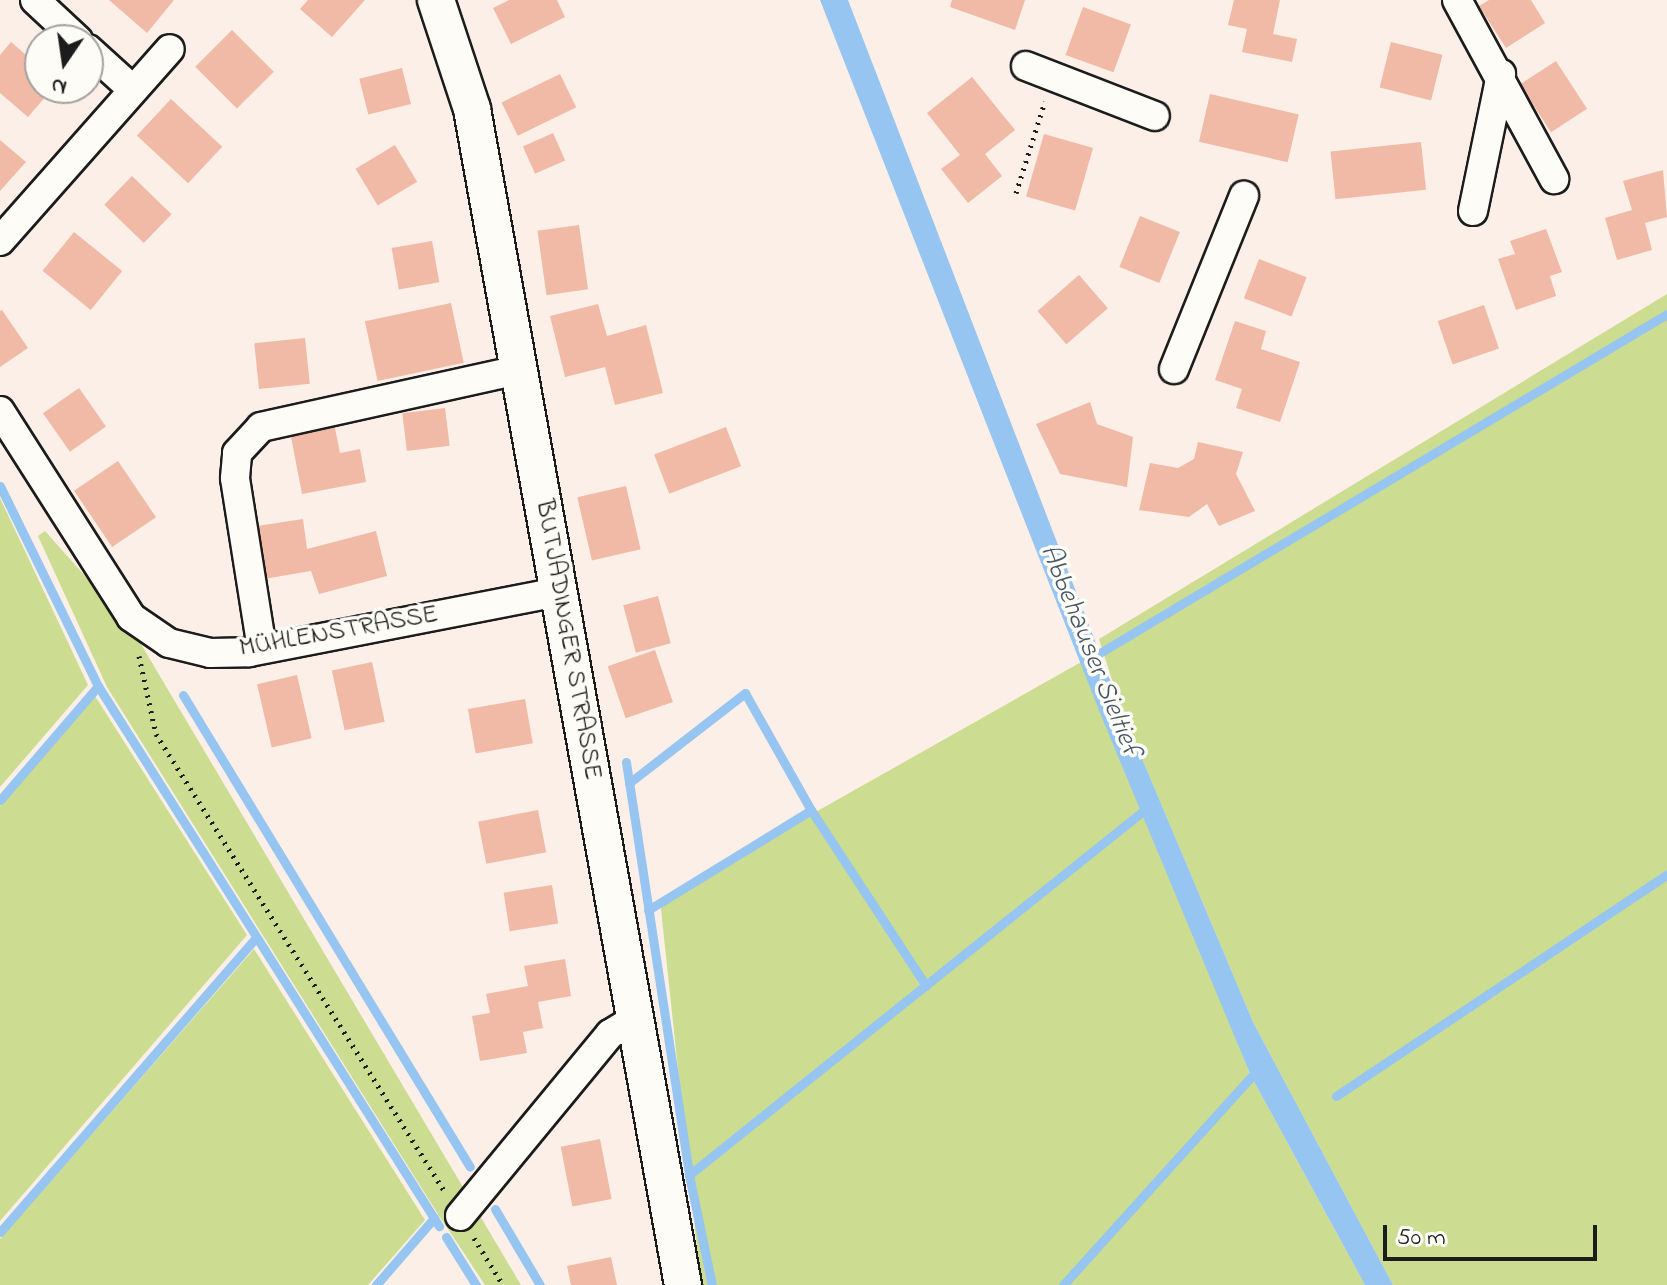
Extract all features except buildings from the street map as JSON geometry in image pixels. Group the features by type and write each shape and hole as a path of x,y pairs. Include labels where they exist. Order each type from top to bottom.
{"main road":[{"name":"BUTJADINGER STRASSE","path":"436,0 472,109 683,1285"}],"street":[{"path":"35,0 61,24"},
{"path":"1457,0 1501,74 1554,179"},
{"path":"0,241 170,49"},
{"path":"104,64 132,89"},
{"path":"1026,66 1155,116"},
{"path":"1473,211 1501,74"},
{"path":"1174,369 1244,196"},
{"path":"262,649 235,478 237,453 261,427 518,370"},
{"name":"MÜHLENSTRASSE","path":"0,411 131,617 169,643 210,653 262,649 558,592"},
{"path":"460,1216 610,1034 637,1018"}],"path":[{"path":"1016,193 1053,77"},
{"path":"151,632 138,652 156,734 503,1285"}],"green space":[{"path":"1667,294 1667,1285 1393,1285 1253,1022 1122,711 1099,639"},
{"path":"0,498 88,685 0,787"},
{"path":"45,531 132,629 521,1285 485,1285 436,1211 107,687 38,536"},
{"path":"1083,661 1251,1076 1365,1285 701,1285 660,900"},
{"path":"95,696 247,935 0,1221 0,806"},
{"path":"254,949 425,1220 368,1285 0,1285 0,1239"}],"water":[{"name":"Abbehauser Sieltief","path":"820,0 848,0 1122,711 1253,1022 1393,1285 1365,1285 1251,1076 1102,718"}],"waterway":[{"name":"Abbehauser Sieltief","path":"1093,657 1667,314"},
{"path":"0,486 98,686 439,1226"},
{"path":"0,800 98,686"},
{"path":"629,783 745,693 811,810 926,986"},
{"path":"183,695 470,1167"},
{"path":"626,762 689,1175 712,1285"},
{"path":"689,1175 1148,807"},
{"path":"648,910 811,810"},
{"path":"1336,1096 1667,874"},
{"path":"0,1232 255,939"},
{"path":"1063,1285 1259,1068"},
{"path":"495,1209 540,1285"},
{"path":"376,1285 434,1218"},
{"path":"446,1237 476,1285"}]}
